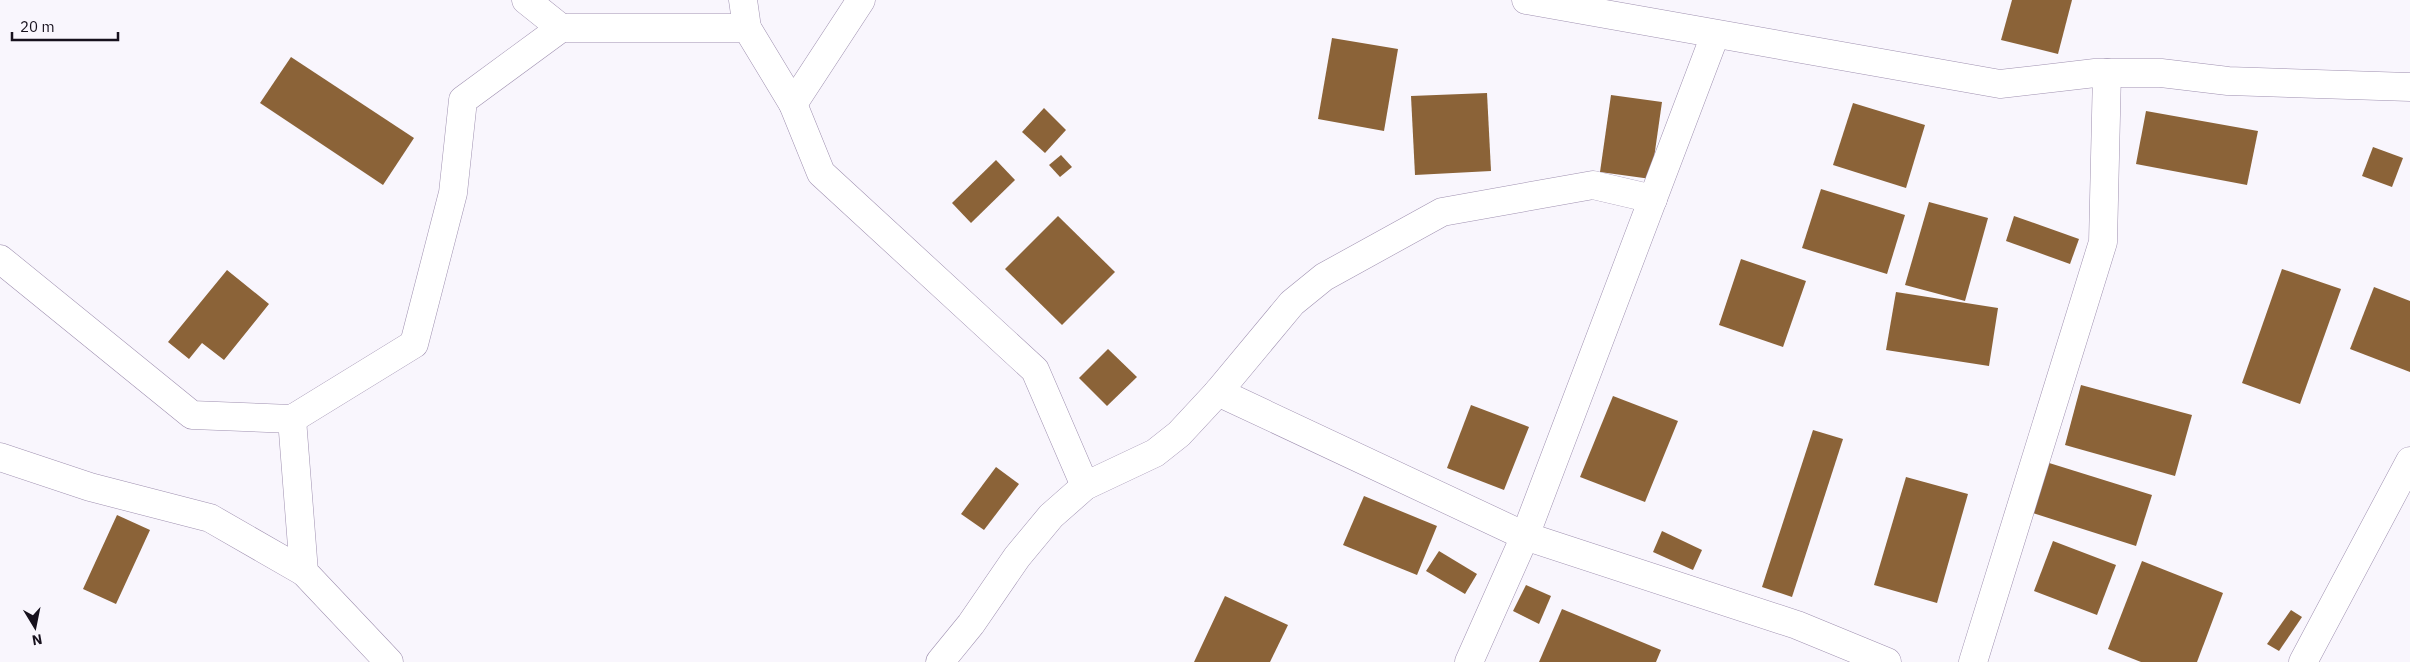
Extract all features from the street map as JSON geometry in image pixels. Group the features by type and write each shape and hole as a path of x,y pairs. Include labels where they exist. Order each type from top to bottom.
{"street":[{"path":"526,0 561,28"},
{"path":"743,0 747,28 793,104 821,173 1035,370 1084,486"},
{"path":"793,104 860,0"},
{"path":"1526,0 2000,84 2107,73 2161,73 2228,81 2410,87"},
{"path":"0,259 192,415 292,418 414,344 453,193 463,100 561,28 747,28"},
{"path":"1469,662 1525,536 1716,34"},
{"path":"1973,662 2103,242 2107,73"},
{"path":"940,662 1051,516 1084,486 1155,453 1179,434 1218,392 1292,303 1324,277 1442,212 1593,185 1653,200"},
{"path":"1218,392 1525,536 1797,625 1888,662"},
{"path":"292,418 304,572"},
{"path":"0,457 90,487 210,518 304,572 389,662"},
{"path":"2303,662 2410,460"}],"building":[{"path":"2012,0 2072,0 2058,54 2001,40"},
{"path":"1332,38 1398,49 1384,131 1318,119"},
{"path":"291,57 414,138 383,185 260,103"},
{"path":"1487,93 1491,171 1415,175 1411,96"},
{"path":"1611,95 1662,102 1651,179 1600,172"},
{"path":"1853,103 1925,125 1906,188 1833,165"},
{"path":"1044,108 1066,130 1045,153 1022,132"},
{"path":"2146,111 2258,131 2247,185 2136,164"},
{"path":"2373,147 2403,158 2392,187 2362,176"},
{"path":"1061,155 1072,167 1060,177 1049,165"},
{"path":"996,160 1015,180 971,223 952,203"},
{"path":"1821,189 1905,215 1887,274 1802,248"},
{"path":"1929,202 1988,218 1965,301 1905,285"},
{"path":"1058,216 1115,272 1062,325 1005,269"},
{"path":"2014,216 2079,239 2070,264 2006,241"},
{"path":"1741,259 1806,281 1783,347 1719,325"},
{"path":"2282,269 2341,289 2300,404 2242,383"},
{"path":"227,270 269,304 224,360 202,343 189,359 168,342"},
{"path":"2374,287 2410,301 2410,372 2350,349"},
{"path":"1896,292 1998,308 1989,366 1886,350"},
{"path":"1108,349 1137,377 1107,406 1079,378"},
{"path":"2081,385 2192,415 2175,476 2065,445"},
{"path":"1613,396 1678,421 1645,502 1580,477"},
{"path":"1471,405 1529,427 1504,490 1447,468"},
{"path":"1813,430 1843,439 1792,597 1762,587"},
{"path":"2046,462 2152,495 2136,546 2030,512"},
{"path":"996,467 1019,484 984,530 961,514"},
{"path":"1906,477 1968,494 1937,603 1874,585"},
{"path":"1364,496 1437,526 1417,575 1343,545"},
{"path":"117,515 150,530 116,604 83,589"},
{"path":"1662,531 1702,550 1693,570 1653,552"},
{"path":"2053,541 2116,565 2097,615 2034,591"},
{"path":"1439,551 1477,574 1465,594 1426,571"},
{"path":"2142,561 2223,593 2197,662 2141,662 2108,649"},
{"path":"1526,585 1551,596 1539,624 1513,611"},
{"path":"1225,596 1288,625 1270,662 1194,662"},
{"path":"1562,609 1661,650 1656,662 1539,662"},
{"path":"2291,610 2302,617 2279,651 2267,644"}]}
